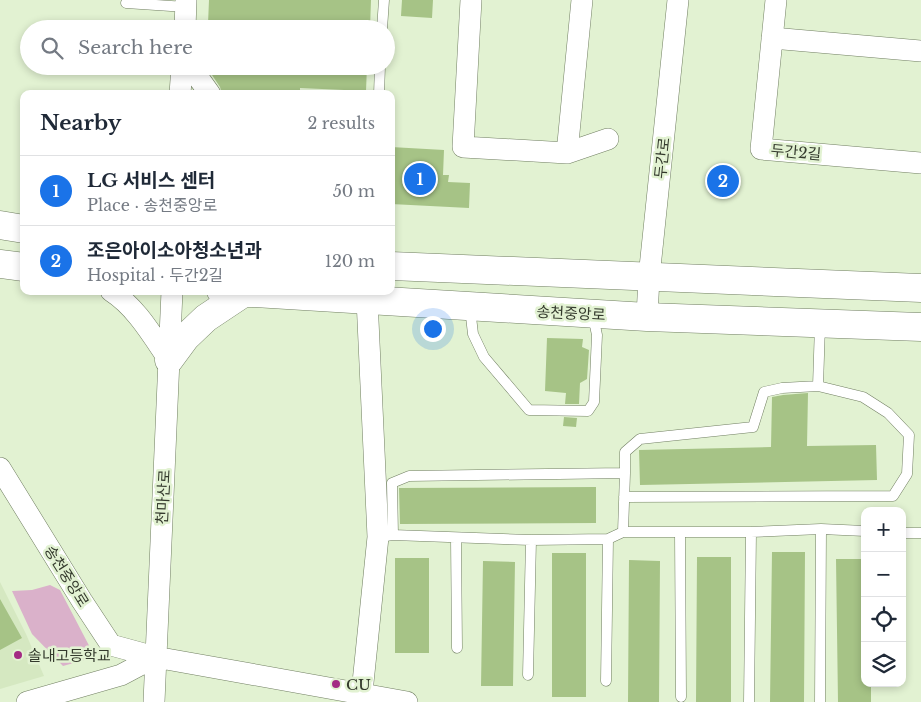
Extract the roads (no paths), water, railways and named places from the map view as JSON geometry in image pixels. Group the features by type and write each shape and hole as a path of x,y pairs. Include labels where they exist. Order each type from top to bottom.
{"street":[{"path":"471,0 463,147 567,153 608,139"},
{"path":"567,153 582,0"},
{"name":"두간로","path":"647,317 678,0"},
{"name":"두간2길","path":"776,0 761,149 921,163"},
{"path":"185,20 186,4"},
{"path":"772,38 921,51"},
{"path":"180,90 181,75"},
{"path":"196,75 207,90"},
{"path":"0,225 20,228"},
{"path":"0,264 20,266"},
{"path":"395,266 921,288"},
{"path":"117,295 142,321 169,360 186,337 230,295"},
{"name":"천마산로","path":"154,702 172,295"},
{"name":"송천중앙로","path":"290,295 647,317 921,327"},
{"path":"362,698 385,536 367,299"},
{"name":"송천중앙로","path":"0,468 111,645 155,656 362,698 406,702"},
{"path":"27,702 121,675 155,656"}],"lane":[{"path":"383,20 384,0"},
{"path":"126,3 186,4"},
{"path":"379,90 380,75"},
{"path":"470,307 473,334 484,357 528,410 540,411 588,411 594,402 597,336 593,314"},
{"path":"818,386 820,324"},
{"path":"623,532 625,452 640,439 753,427 764,392 782,388 818,386 863,397 888,413 909,435 906,474 893,496 624,497"},
{"path":"625,473 409,476 392,483 385,536 608,540 623,532 861,531"},
{"path":"820,702 821,530"},
{"path":"680,532 681,697"},
{"path":"749,702 751,532"},
{"path":"906,532 921,533"},
{"path":"456,538 457,648"},
{"path":"528,675 531,540"},
{"path":"606,681 608,540"}],"place":[{"name":"LG 서비스 센터","path":"420,179"},
{"name":"조은아이소아청소년과","path":"723,181"},
{"name":"솔내고등학교","path":"18,655"},
{"name":"CU","path":"336,684"}]}
